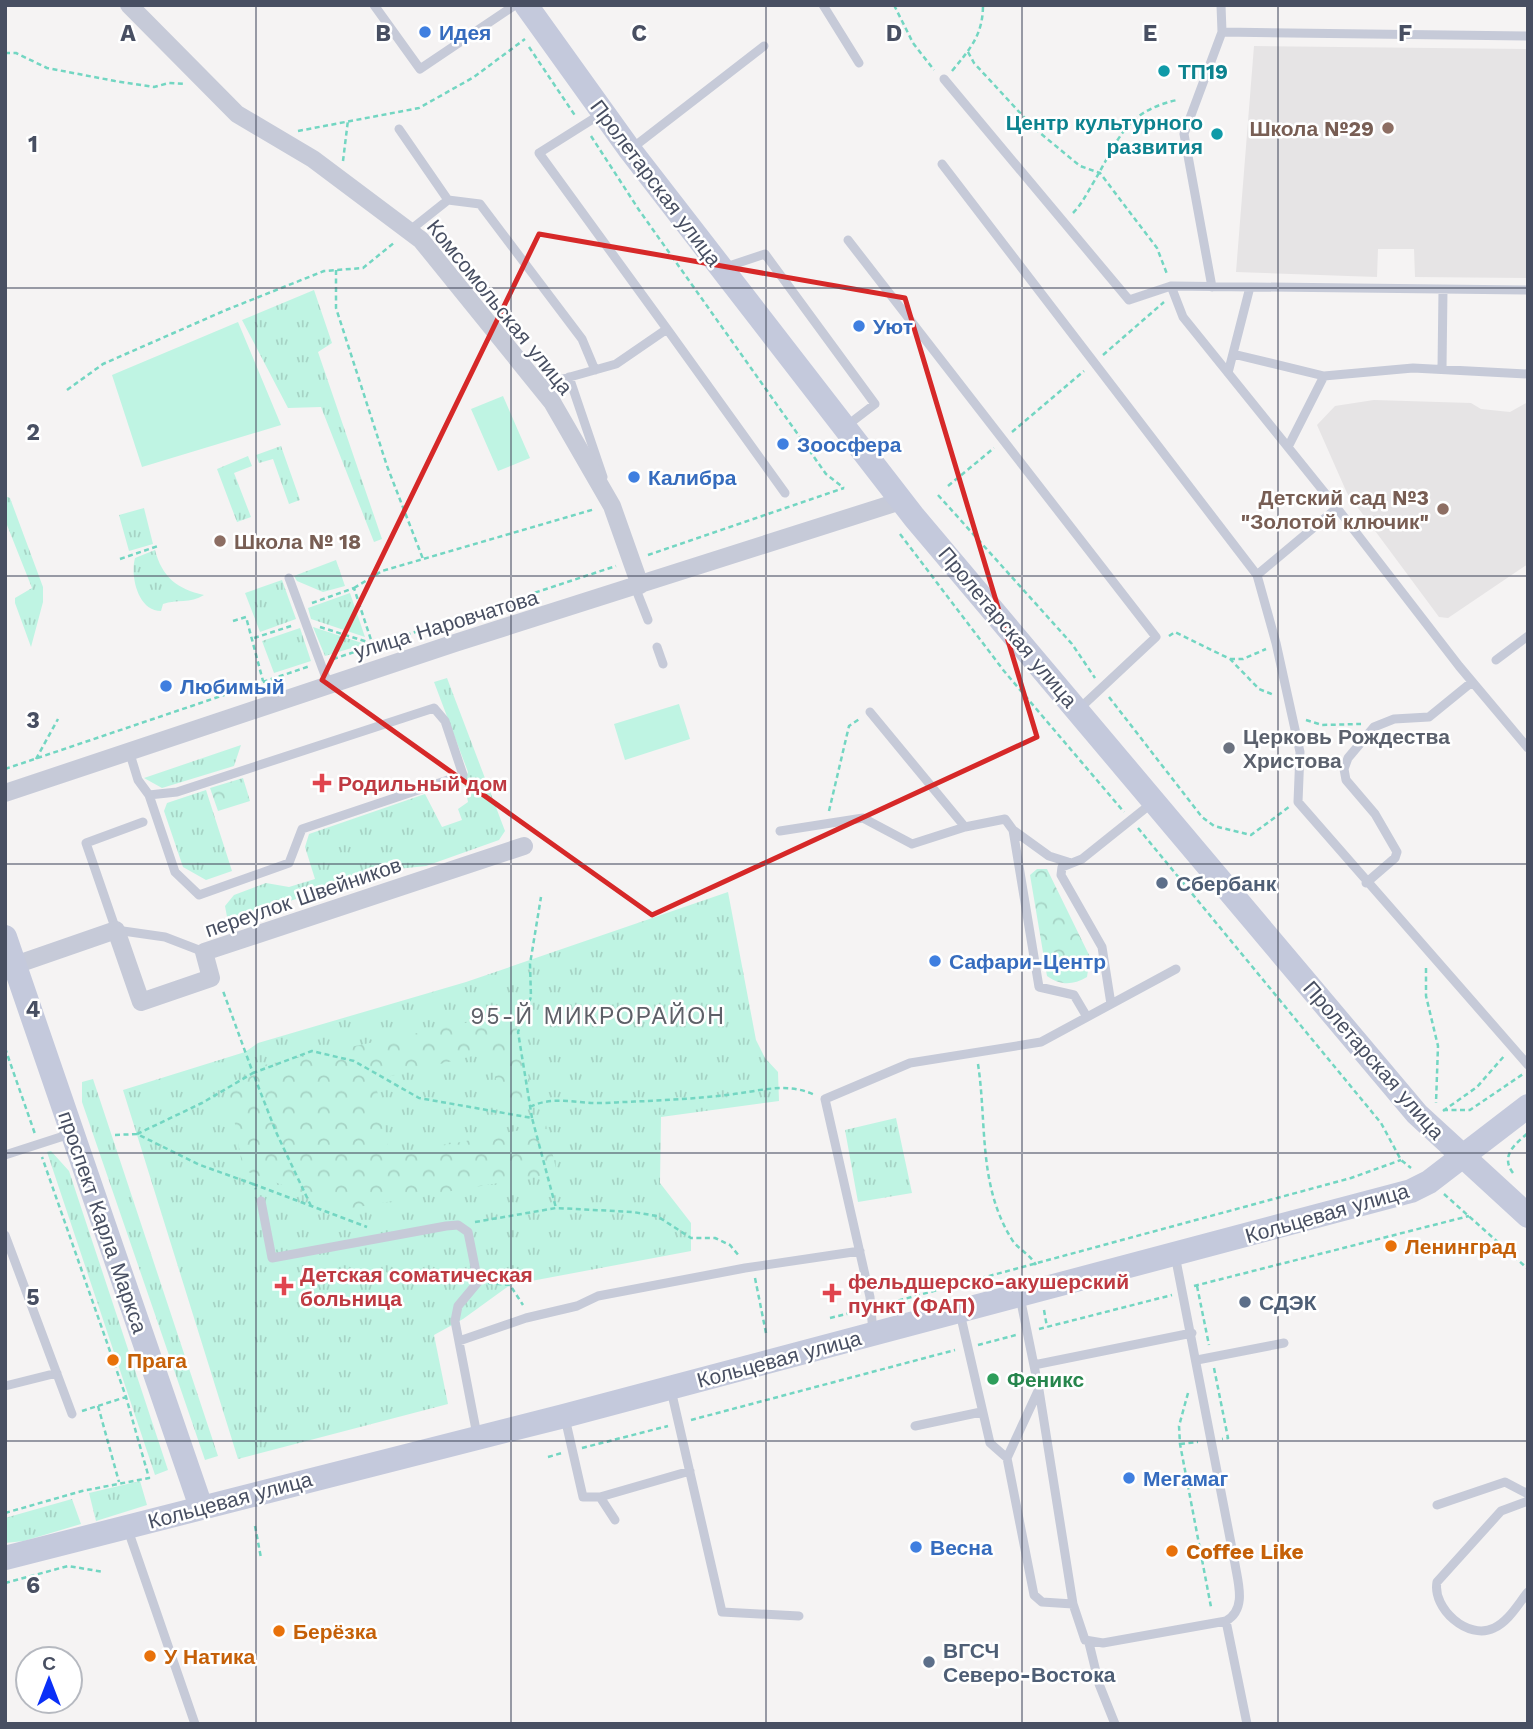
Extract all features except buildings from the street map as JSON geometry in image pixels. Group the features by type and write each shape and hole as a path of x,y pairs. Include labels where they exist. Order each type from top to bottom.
{"street":[{"name":"Комсомольская улица","path":"129,5 203,83 237,114 344,182 421,240 536,386 552,402 612,506 633,560 638,586"},
{"name":"Пролетарская улица","path":"516,7 593,119 630,150 901,501 1417,1114 1528,1216"},
{"name":"улица Наровчатова","path":"5,793 130,754 329,685 901,501"},
{"name":"переулок Швейников","path":"211,978 204,952 524,846"},
{"path":"15,965 116,930 141,1002 211,978"},
{"name":"проспект Карла Маркса","path":"5,937 201,1507"},
{"name":"Кольцевая улица","path":"5,1558 564,1416 1411,1191 1429,1182 1528,1106"}],"lane":[{"path":"374,5 420,69 516,7"},
{"path":"823,5 859,63"},
{"path":"1212,287 1184,134 1222,32 1222,5"},
{"path":"1222,32 1528,36"},
{"path":"630,150 764,46"},
{"path":"944,79 1129,300 1171,286 1528,290"},
{"path":"593,119 539,153 785,493"},
{"path":"399,129 449,200"},
{"path":"942,164 1257,575 1276,643 1300,752 1298,802 1366,883 1528,1065"},
{"path":"409,231 449,200 480,204 582,339 595,370"},
{"path":"848,240 1156,637 1078,710"},
{"path":"720,269 765,254 875,404 844,428"},
{"path":"1171,286 1183,317 1337,508 1472,682 1528,748"},
{"path":"1228,373 1250,287"},
{"path":"1442,368 1443,289"},
{"path":"536,386 616,364 667,329"},
{"path":"1233,354 1324,376 1442,368 1528,374"},
{"path":"1288,447 1324,376"},
{"path":"569,377 612,506"},
{"path":"1257,575 1337,508"},
{"path":"289,578 329,685"},
{"path":"638,586 648,620"},
{"path":"1496,660 1528,636"},
{"path":"657,647 663,664"},
{"path":"1366,883 1387,867 1397,852 1375,814 1346,780 1344,769 1348,758 1374,727 1394,719 1429,717 1472,682"},
{"path":"130,754 138,780 149,795 175,872 199,895 289,863 302,829 463,775 445,721 434,708 177,792 149,795"},
{"path":"870,712 965,827"},
{"path":"1111,1004 1102,947 1061,874 1062,867 1068,862 1082,859 1154,802"},
{"path":"780,831 863,818 912,844 965,827 1005,819 1013,830 1049,856 1068,862"},
{"path":"143,822 86,843 116,930 165,937 204,952"},
{"path":"1013,830 1038,987 1074,995 1087,1017"},
{"path":"874,1334 860,1251 825,1099 910,1063 1041,1042 1176,969"},
{"path":"5,1155 72,1133"},
{"path":"261,1201 272,1258 458,1225 468,1232 478,1282 456,1313 477,1436"},
{"path":"5,1235 72,1414"},
{"path":"459,1341 526,1318 577,1306 598,1296 745,1268 860,1251"},
{"path":"1089,1643 1226,1621 1238,1610 1240,1599 1198,1360 1175,1255"},
{"path":"1019,1296 1039,1390 1073,1604 1082,1635 1089,1643 1099,1684 1115,1724"},
{"path":"959,1312 990,1443 1007,1458"},
{"path":"1034,1365 1192,1333"},
{"path":"1198,1360 1284,1343"},
{"path":"5,1387 57,1373"},
{"path":"671,1388 722,1612 799,1616"},
{"path":"1039,1390 1007,1458 1034,1595 1042,1602 1073,1604"},
{"path":"915,1426 981,1412"},
{"path":"564,1416 583,1497 600,1497 690,1471"},
{"path":"1437,1504 1505,1482 1528,1494"},
{"path":"600,1497 615,1520"},
{"path":"1528,1501 1501,1511 1437,1582 1436,1589 1441,1607 1468,1628 1485,1631 1504,1622 1528,1592"},
{"path":"126,1527 195,1724"},
{"path":"1226,1621 1247,1724"}],"path":[{"path":"894,5 925,62 944,79 975,43 983,24 983,5"},
{"path":"5,769 844,488 826,474 593,119 525,39 516,7"},
{"path":"275,136 419,108 474,77 525,39"},
{"path":"968,52 974,63 1034,128 1080,166 1100,173 1157,248 1171,286"},
{"path":"5,53 16,53 47,68 115,81 154,86 203,83"},
{"path":"1063,222 1078,209 1126,125 1154,105 1177,100"},
{"path":"344,182 342,154 348,120"},
{"path":"67,390 103,365 250,300 324,271 363,268 409,231"},
{"path":"336,270 337,308 387,467 423,559"},
{"path":"948,486 1154,312"},
{"path":"938,495 1072,644 1101,688 1202,817 1214,826 1251,835 1271,817 1298,802"},
{"path":"299,607 354,589 382,571 580,512 612,506"},
{"path":"897,528 912,553 1004,671 1381,1123 1401,1160 1528,1269"},
{"path":"120,559 158,546"},
{"path":"354,589 372,643"},
{"path":"233,621 246,617 263,681"},
{"path":"1175,632 1230,659 1259,689 1288,700 1304,719 1322,725 1361,724"},
{"path":"1230,659 1254,656 1276,643"},
{"path":"825,824 849,726 870,712"},
{"path":"36,759 58,719"},
{"path":"541,897 530,964 531,997 518,1031 532,1118 556,1208"},
{"path":"1426,951 1426,996 1438,1046 1436,1103 1443,1111"},
{"path":"211,978 226,994 276,1132 311,1206"},
{"path":"1443,1111 1477,1087 1500,1064 1510,1045"},
{"path":"5,1048 126,1397 149,1478 119,1482 5,1513"},
{"path":"116,1135 137,1134 253,1073 312,1051 354,1061 419,1098 532,1118"},
{"path":"976,1052 985,1172 1012,1240 1028,1252 1035,1264"},
{"path":"1443,1111 1470,1110 1528,1071"},
{"path":"530,1107 546,1098 584,1104 726,1096 778,1086 800,1087 825,1099"},
{"path":"1515,1176 1509,1168 1511,1148 1528,1133"},
{"path":"137,1134 200,1165 364,1224 380,1239"},
{"path":"830,1318 1351,1178 1401,1160"},
{"path":"253,1184 261,1201"},
{"path":"458,1225 556,1208 657,1216 691,1238 715,1238 730,1244 740,1255"},
{"path":"831,1382 901,1367 1469,1216"},
{"path":"745,1268 754,1272 766,1333"},
{"path":"478,1282 510,1285 523,1304 526,1318"},
{"path":"1189,1389 1178,1426 1211,1607"},
{"path":"72,1414 126,1397"},
{"path":"98,1406 119,1482"},
{"path":"254,1526 261,1558"},
{"path":"5,1583 68,1566 104,1572"}],"highlighted area":[{"path":"539,234 905,298 1037,737 652,915 322,680"}],"shaded area":[{"name":"Школа №29","path":"1254,46 1528,49 1528,278 1415,277 1414,249 1378,249 1377,277 1236,272"},
{"name":"Детский сад №3 \"Золотой ключик\"","path":"1374,400 1471,403 1481,409 1510,412 1528,402 1528,564 1448,618 1439,617 1347,493 1317,425 1335,406"}],"green space":[{"path":"314,290 332,343 318,352 382,539 374,542 321,407 288,408 242,320"},
{"path":"238,322 281,425 142,467 112,375"},
{"path":"503,396 530,458 498,471 471,409"},
{"path":"281,446 300,500 289,504 273,459 259,463 256,455"},
{"path":"248,456 252,466 234,473 251,517 237,522 217,469"},
{"path":"5,496 10,498 43,587 43,602 31,647 15,598 32,588 5,520"},
{"path":"144,508 153,544 129,551 119,515"},
{"path":"155,550 166,575 178,585 204,595 194,600 163,604 161,611 147,605 141,599 135,583 135,558"},
{"path":"336,560 345,586 323,592 297,581 294,576"},
{"path":"282,580 296,619 260,632 245,593"},
{"path":"350,593 365,637 311,619 308,608"},
{"path":"313,627 365,644 325,656"},
{"path":"300,628 311,661 274,673 262,641"},
{"path":"447,678 505,831 499,840 426,866 378,871 228,922 225,906 234,895 266,883 289,887 315,879 305,847 309,834 425,794 442,827 462,820 458,809 468,802 464,782 468,772 434,682"},
{"path":"679,704 690,739 625,760 614,724"},
{"path":"241,745 234,766 162,788 144,778"},
{"path":"243,778 250,801 218,811 210,788"},
{"path":"206,790 232,871 206,880 183,867 164,811 167,803"},
{"path":"1037,869 1047,869 1090,957 1087,977 1077,982 1062,983 1047,976 1030,875"},
{"path":"728,892 756,1040 765,1058 778,1072 779,1101 661,1117 660,1183 691,1223 691,1251 510,1285 463,1319 434,1335 448,1404 238,1459 123,1090 245,1052 258,1043 466,982"},
{"path":"513,1013 534,1099 506,1104 485,1053 375,1080 390,1156 546,1125 557,1173 346,1209 243,1170 229,1090 264,1065"},
{"path":"93,1079 218,1456 205,1460 82,1102 82,1082"},
{"path":"896,1118 912,1193 858,1202 845,1130"},
{"path":"51,1151 69,1171 168,1470 155,1475 47,1152"},
{"path":"140,1481 147,1505 96,1521 89,1493"},
{"path":"72,1499 81,1524 24,1541 5,1543 5,1518"}],"place":[{"name":"Идея","path":"425,32"},
{"name":"ТП19","path":"1164,71"},
{"name":"Школа №29","path":"1388,128"},
{"name":"Центр культурного развития","path":"1217,134"},
{"name":"Уют","path":"859,326"},
{"name":"Зоосфера","path":"783,444"},
{"name":"Калибра","path":"634,477"},
{"name":"Детский сад №3 \"Золотой ключик\"","path":"1443,509"},
{"name":"Школа № 18","path":"220,541"},
{"name":"Любимый","path":"166,686"},
{"name":"Церковь Рождества Христова","path":"1229,748"},
{"name":"Родильный дом","path":"322,783"},
{"name":"Сбербанк","path":"1162,883"},
{"name":"Сафари-Центр","path":"935,961"},
{"name":"Ленинград","path":"1391,1246"},
{"name":"Детская соматическая больница","path":"284,1286"},
{"name":"фельдшерско-акушерский пункт (ФАП)","path":"832,1293"},
{"name":"СДЭК","path":"1245,1302"},
{"name":"Прага","path":"113,1360"},
{"name":"Феникс","path":"993,1379"},
{"name":"Мегамаг","path":"1129,1478"},
{"name":"Весна","path":"916,1547"},
{"name":"Coffee Like","path":"1172,1551"},
{"name":"Берёзка","path":"279,1631"},
{"name":"У Натика","path":"150,1656"},
{"name":"ВГСЧ Северо-Востока","path":"929,1662"}],"district":[{"name":"95-Й МИКРОРАЙОН","path":"598,1016"}]}
